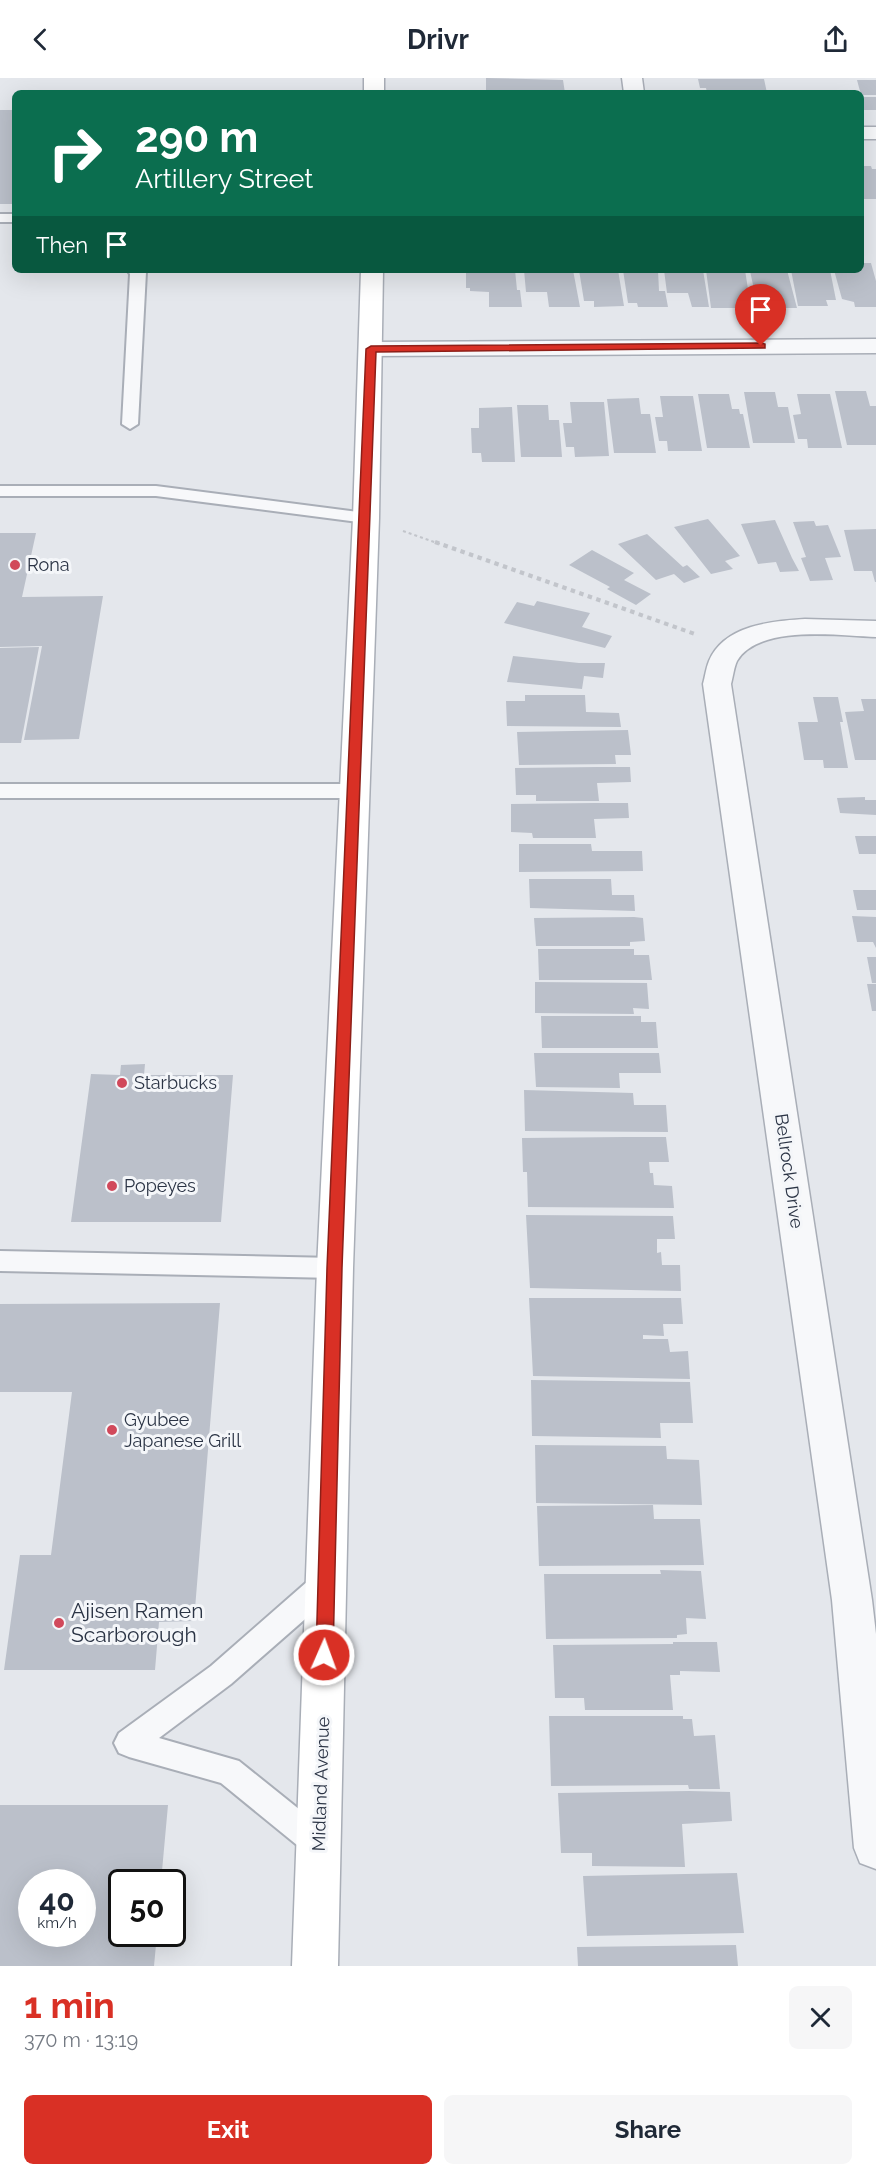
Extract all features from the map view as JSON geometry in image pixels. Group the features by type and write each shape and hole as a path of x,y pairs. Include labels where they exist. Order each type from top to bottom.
{"main road":[{"name":"Midland Avenue","path":"315,1966 335,1268 366,518 372,273"}],"street":[{"path":"371,349 876,346"},
{"path":"733,646 768,630 791,627 876,629"},
{"name":"Bellrock Drive","path":"733,646 722,659 717,684 852,1600 876,1848"}],"lane":[{"path":"130,424 138,273"},
{"path":"0,491 156,491 366,518"},
{"path":"0,791 355,791"},
{"path":"0,1261 335,1268"},
{"path":"319,1844 229,1771 129,1743 221,1676 326,1583"}],"path":[{"path":"366,518 733,646"}],"building":[{"path":"486,78 563,80 565,90 486,90"},
{"path":"698,79 764,79 766,90 706,90 700,88"},
{"path":"857,80 876,80 876,95 864,95 864,90 860,90"},
{"path":"864,97 876,97 876,110 864,110"},
{"path":"0,110 12,110 12,204 0,204"},
{"path":"864,166 876,169 876,199 864,199"},
{"path":"864,263 871,263 876,281 876,307 855,307 854,302 842,299 835,273 864,273"},
{"path":"466,273 515,273 522,307 489,307 489,292 470,291 470,288 466,288"},
{"path":"524,273 574,273 580,307 549,307 547,292 526,292"},
{"path":"579,273 618,273 624,306 594,307 594,301 584,301"},
{"path":"623,273 658,273 659,291 665,291 668,307 638,307 637,303 628,303"},
{"path":"664,273 703,273 709,307 692,307 688,293 667,293"},
{"path":"706,273 745,273 750,302 739,302 740,308 711,308"},
{"path":"750,273 788,273 797,308 779,308 776,294 755,294"},
{"path":"792,273 831,273 836,300 826,300 828,306 798,306"},
{"path":"835,391 866,391 870,406 876,406 876,445 847,445"},
{"path":"744,392 775,392 778,407 788,407 795,443 753,443"},
{"path":"698,394 729,394 732,409 739,409 740,414 743,414 750,448 707,448"},
{"path":"797,394 830,394 842,448 808,448 807,439 798,439 793,415 801,414"},
{"path":"660,396 693,396 702,451 668,451 667,441 659,441 655,417 663,417"},
{"path":"639,398 641,414 650,414 656,453 614,453 607,399"},
{"path":"570,402 604,402 609,456 575,457 574,447 566,447 563,423 572,423"},
{"path":"517,405 548,405 549,420 559,420 562,457 521,457"},
{"path":"512,407 515,462 482,462 481,453 472,453 471,428 479,428 479,408"},
{"path":"708,519 740,556 725,561 733,569 711,574 674,527"},
{"path":"775,520 799,571 780,572 776,562 758,564 741,524"},
{"path":"814,521 816,526 828,525 841,557 825,558 833,580 810,581 801,558 806,557 793,522"},
{"path":"876,529 875,582 872,571 854,571 844,530"},
{"path":"0,533 36,533 22,597 103,596 79,739 24,740 42,646 0,647"},
{"path":"647,534 683,567 687,565 700,577 684,583 674,574 656,580 618,544"},
{"path":"592,550 634,573 624,580 651,594 636,605 607,589 610,587 569,565"},
{"path":"537,601 590,613 582,627 612,636 605,648 504,623 517,602 534,606"},
{"path":"39,647 21,743 0,743 0,648"},
{"path":"513,656 579,663 605,663 603,678 584,676 582,689 507,682"},
{"path":"525,695 585,695 586,712 619,713 621,727 507,726 506,701 525,701"},
{"path":"813,697 838,697 848,768 824,768 823,760 804,760 798,722 818,722"},
{"path":"861,699 876,699 876,760 855,760 845,712 864,711"},
{"path":"628,730 631,755 615,755 616,764 519,765 517,732"},
{"path":"630,767 631,782 597,783 599,801 536,801 536,795 516,795 515,768"},
{"path":"865,797 865,800 876,800 876,815 840,813 837,798"},
{"path":"628,803 629,818 594,819 596,838 533,838 532,833 511,832 511,804"},
{"path":"855,836 876,836 876,854 859,854"},
{"path":"519,844 591,844 592,851 642,851 643,871 519,872"},
{"path":"529,879 611,879 612,895 634,895 635,911 530,908"},
{"path":"853,890 876,890 876,910 857,910"},
{"path":"852,916 876,917 876,948 873,942 857,942"},
{"path":"534,918 643,918 645,941 630,942 630,946 536,946"},
{"path":"538,949 634,949 634,955 649,955 652,980 539,980"},
{"path":"867,957 876,957 876,983 872,983"},
{"path":"535,982 647,983 649,1009 633,1008 634,1014 535,1013"},
{"path":"867,984 876,984 876,1011 872,1011"},
{"path":"541,1016 641,1016 641,1022 656,1022 658,1048 542,1048"},
{"path":"534,1053 659,1053 661,1073 619,1073 620,1088 536,1087"},
{"path":"145,1064 144,1075 233,1075 221,1222 71,1222 91,1074 120,1075 121,1065"},
{"path":"524,1090 633,1093 634,1105 666,1105 668,1132 525,1131"},
{"path":"666,1137 669,1162 649,1162 650,1173 653,1173 654,1185 672,1186 674,1208 528,1207 527,1172 523,1172 522,1138"},
{"path":"526,1215 673,1216 675,1239 657,1239 657,1253 661,1252 662,1265 680,1265 681,1291 530,1288"},
{"path":"529,1298 681,1298 683,1324 663,1324 664,1336 643,1335 643,1339 668,1339 670,1352 688,1351 690,1379 533,1376"},
{"path":"220,1303 194,1621 159,1622 155,1670 4,1670 20,1555 51,1555 72,1392 0,1392 0,1304"},
{"path":"531,1380 690,1382 693,1423 660,1423 661,1438 532,1436"},
{"path":"535,1445 666,1446 667,1459 699,1460 702,1505 536,1503"},
{"path":"653,1505 654,1519 700,1519 704,1565 539,1566 537,1506"},
{"path":"660,1570 701,1571 706,1619 686,1618 687,1634 677,1635 677,1638 546,1639 544,1574 661,1574"},
{"path":"673,1642 717,1642 720,1672 680,1671 680,1675 670,1675 673,1710 585,1710 584,1698 555,1698 553,1645 673,1644"},
{"path":"549,1716 683,1716 683,1719 692,1719 694,1736 715,1735 720,1789 689,1789 688,1785 551,1786"},
{"path":"730,1792 732,1821 682,1824 685,1867 592,1866 592,1853 561,1853 558,1793"},
{"path":"0,1805 168,1805 162,1869 108,1869 108,1947 156,1947 154,1966 0,1966"},
{"path":"737,1873 744,1933 587,1936 583,1876"},
{"path":"736,1945 738,1966 578,1966 577,1947"}],"place":[{"name":"Rona","path":"15,565"},
{"name":"Starbucks","path":"122,1083"},
{"name":"Popeyes","path":"112,1186"},
{"name":"Gyubee Japanese Grill","path":"112,1430"},
{"name":"Ajisen Ramen Scarborough","path":"59,1623"}],"route":[{"path":"324,1655 335,1268 371,349 761,346"}]}
